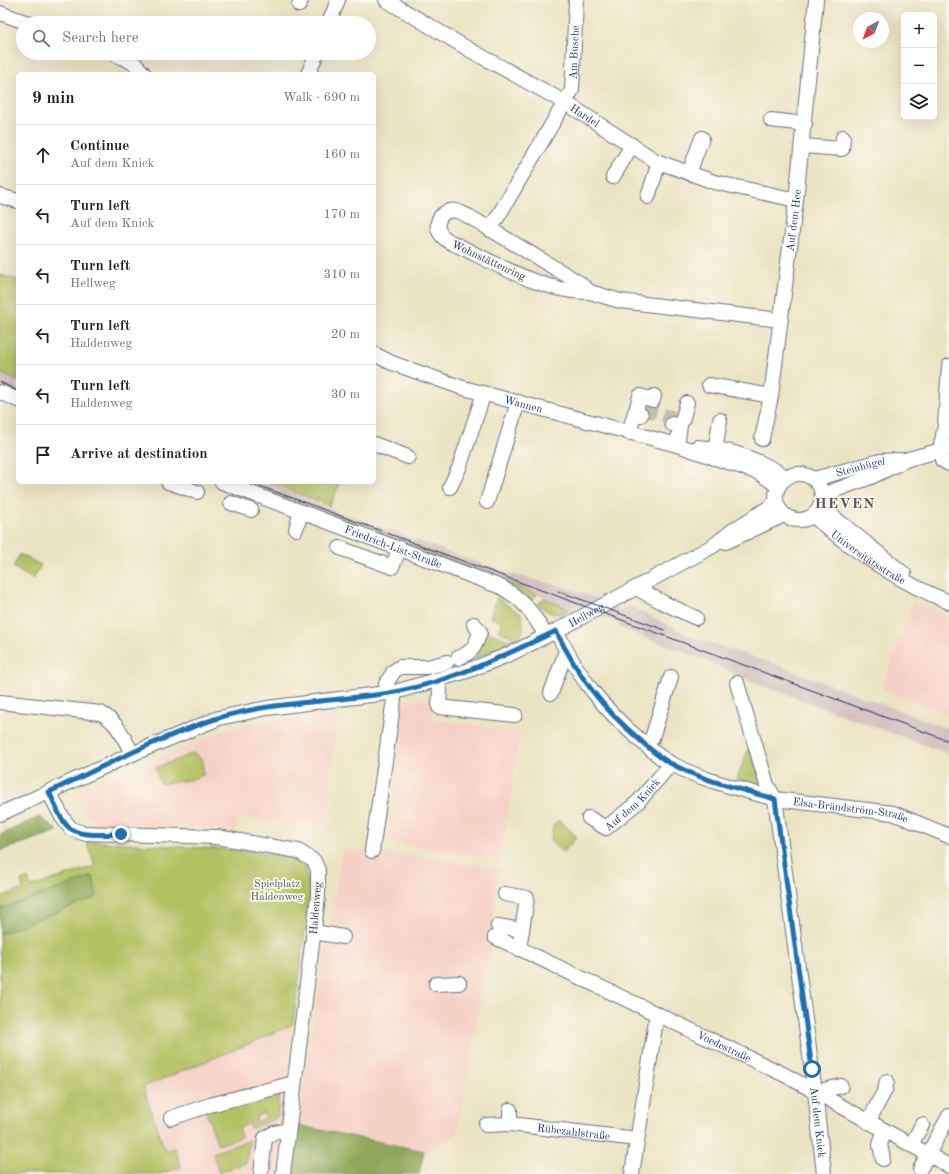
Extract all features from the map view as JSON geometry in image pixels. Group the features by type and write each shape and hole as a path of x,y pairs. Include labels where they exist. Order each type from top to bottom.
{"street":[{"path":"332,16 338,0"},
{"name":"Hardel","path":"386,0 476,53 566,103 659,162 714,182 796,200"},
{"name":"Am Busche","path":"566,103 572,90 576,0"},
{"name":"Auf dem Hee","path":"762,438 770,396 796,200 805,124 816,0"},
{"path":"0,13 16,19"},
{"path":"127,60 134,63 142,72"},
{"path":"309,72 314,60"},
{"path":"490,230 566,103"},
{"path":"770,120 805,124"},
{"path":"802,149 842,149 843,137"},
{"path":"689,173 702,138"},
{"path":"613,177 632,145"},
{"path":"802,149 850,156"},
{"path":"648,197 659,162"},
{"path":"0,196 16,200"},
{"name":"Wohnstättenring","path":"590,292 578,282 456,211 448,211 438,223 440,233 450,242 512,272 574,293 590,292 637,304 780,320"},
{"name":"Wannen","path":"376,355 460,388 518,402 629,433 715,453 759,473 782,481"},
{"path":"949,366 942,460 949,464"},
{"path":"709,385 770,396"},
{"path":"450,487 459,468 484,393"},
{"path":"1,394 16,399"},
{"path":"629,433 639,409 640,396 653,400 654,396"},
{"path":"487,502 518,402"},
{"path":"639,409 677,416 677,445"},
{"path":"715,453 720,420"},
{"path":"376,445 408,457"},
{"name":"Steinhügel","path":"818,506 908,459 944,449"},
{"name":"Steinhügel","path":"814,479 880,461 908,459"},
{"path":"801,473 814,479 818,484 818,506 798,520 784,515 776,503 782,481 801,473"},
{"path":"178,484 197,492"},
{"name":"Friedrich-List-Straße","path":"228,484 489,581 510,592 530,609 551,634"},
{"path":"241,506 246,490"},
{"name":"Hellweg","path":"0,814 132,754 219,718 268,708 437,681 491,662 551,634 713,546 732,531 776,503"},
{"name":"Universitätsstraße","path":"818,506 854,550 900,580 949,602"},
{"path":"297,529 301,512"},
{"name":"Hellweg","path":"713,546 737,538 784,515"},
{"path":"340,548 392,567 400,548"},
{"path":"636,588 696,618"},
{"path":"372,851 394,671 400,666 427,667 470,654 476,645 480,632 474,624"},
{"path":"551,634 566,651 573,665 596,697 619,722 671,764 719,782 775,799"},
{"path":"551,693 566,651"},
{"path":"645,744 652,738 671,677"},
{"path":"437,681 440,691 439,706 515,715"},
{"path":"737,683 767,785 775,799"},
{"path":"0,702 101,712 110,718 123,735 132,754"},
{"name":"Auf dem Knick","path":"589,818 606,828 638,802 671,764"},
{"name":"Haldenweg","path":"49,792 62,817 71,829 83,837 217,836 298,851 306,854 314,861 318,870 314,932 283,1174"},
{"name":"Elsa-Brändström-Straße","path":"775,799 893,813 949,836"},
{"name":"Auf dem Knick","path":"775,799 816,1092 824,1174"},
{"path":"504,894 527,898 520,949"},
{"name":"Voedestraße","path":"522,930 497,932 520,949 779,1072 949,1166"},
{"path":"314,932 343,937"},
{"path":"436,984 459,983"},
{"path":"632,1174 657,1014"},
{"path":"868,1122 885,1090 887,1081"},
{"path":"171,1118 210,1105 294,1083"},
{"path":"816,1092 841,1086"},
{"path":"920,1169 949,1116"},
{"name":"Rübezahlstraße","path":"486,1125 510,1117 638,1139"},
{"path":"911,1145 922,1125"},
{"path":"261,1174 265,1138 274,1132 288,1130"},
{"path":"883,1159 880,1145 884,1131"}],"shaded area":[{"path":"0,373 16,380 16,392 0,385"},
{"path":"246,484 271,484 329,509 507,573 556,585 596,598 621,611 630,606 695,638 769,662 949,729 949,754 753,682 709,662 619,627 620,624 578,606 567,612 567,609 564,607 510,582"},
{"path":"913,601 949,616 949,715 881,689"},
{"path":"435,698 432,719 520,732 501,860 387,842 396,782 386,780 397,702"},
{"path":"337,712 327,825 315,824 314,827 238,817 235,832 215,828 97,823 81,810 78,805 79,793 220,732 251,724"},
{"path":"342,851 372,851 498,868 493,930 456,1137 424,1151 296,1125"},
{"path":"293,1024 278,1174 50,1174 143,1087 256,1041"}],"green space":[{"path":"0,275 16,279 16,380 0,373"},
{"path":"273,484 339,484 330,506"},
{"path":"332,515 510,582 537,595 531,601 516,589"},
{"path":"20,554 41,565 33,579 13,567"},
{"path":"497,598 521,614 523,630 517,639 499,631 502,622 490,617"},
{"path":"544,598 564,607 567,609 567,612 559,614 551,613 538,604"},
{"path":"485,631 511,641 475,659"},
{"path":"748,750 753,751 762,786 737,779"},
{"path":"194,753 203,761 203,775 189,780 161,784 155,768"},
{"path":"39,817 58,831 0,851 0,835"},
{"path":"559,820 577,837 563,852 550,841 554,824"},
{"name":"Spielplatz Haldenweg","path":"86,841 253,851 283,856 297,861 306,869 310,892 293,1024 256,1041 143,1087 165,1151 175,1148 181,1167 161,1174 0,1174 0,897 23,889 21,881 28,878 31,887 95,866"},
{"path":"93,876 97,897 0,934 0,909"},
{"path":"280,1091 277,1118 251,1129 249,1126 266,1118 264,1113 256,1116 257,1120 239,1128 241,1137 218,1145 205,1109"},
{"path":"296,1125 424,1151 419,1174 290,1174"},
{"path":"250,1140 246,1163 219,1173 213,1153"}],"tunnel":[{"path":"643,409 674,418"}],"tram line":[{"path":"0,382 16,390"},
{"path":"254,484 949,741"},
{"path":"558,591 665,630"}],"district":[{"name":"HEVEN","path":"845,503"}],"route":[{"path":"121,834 83,833 71,829 62,817 49,792 171,737 219,718 268,708 395,692 437,681 491,662 556,631 573,665 596,697 619,722 671,764 694,774 775,799 812,1069"}]}
